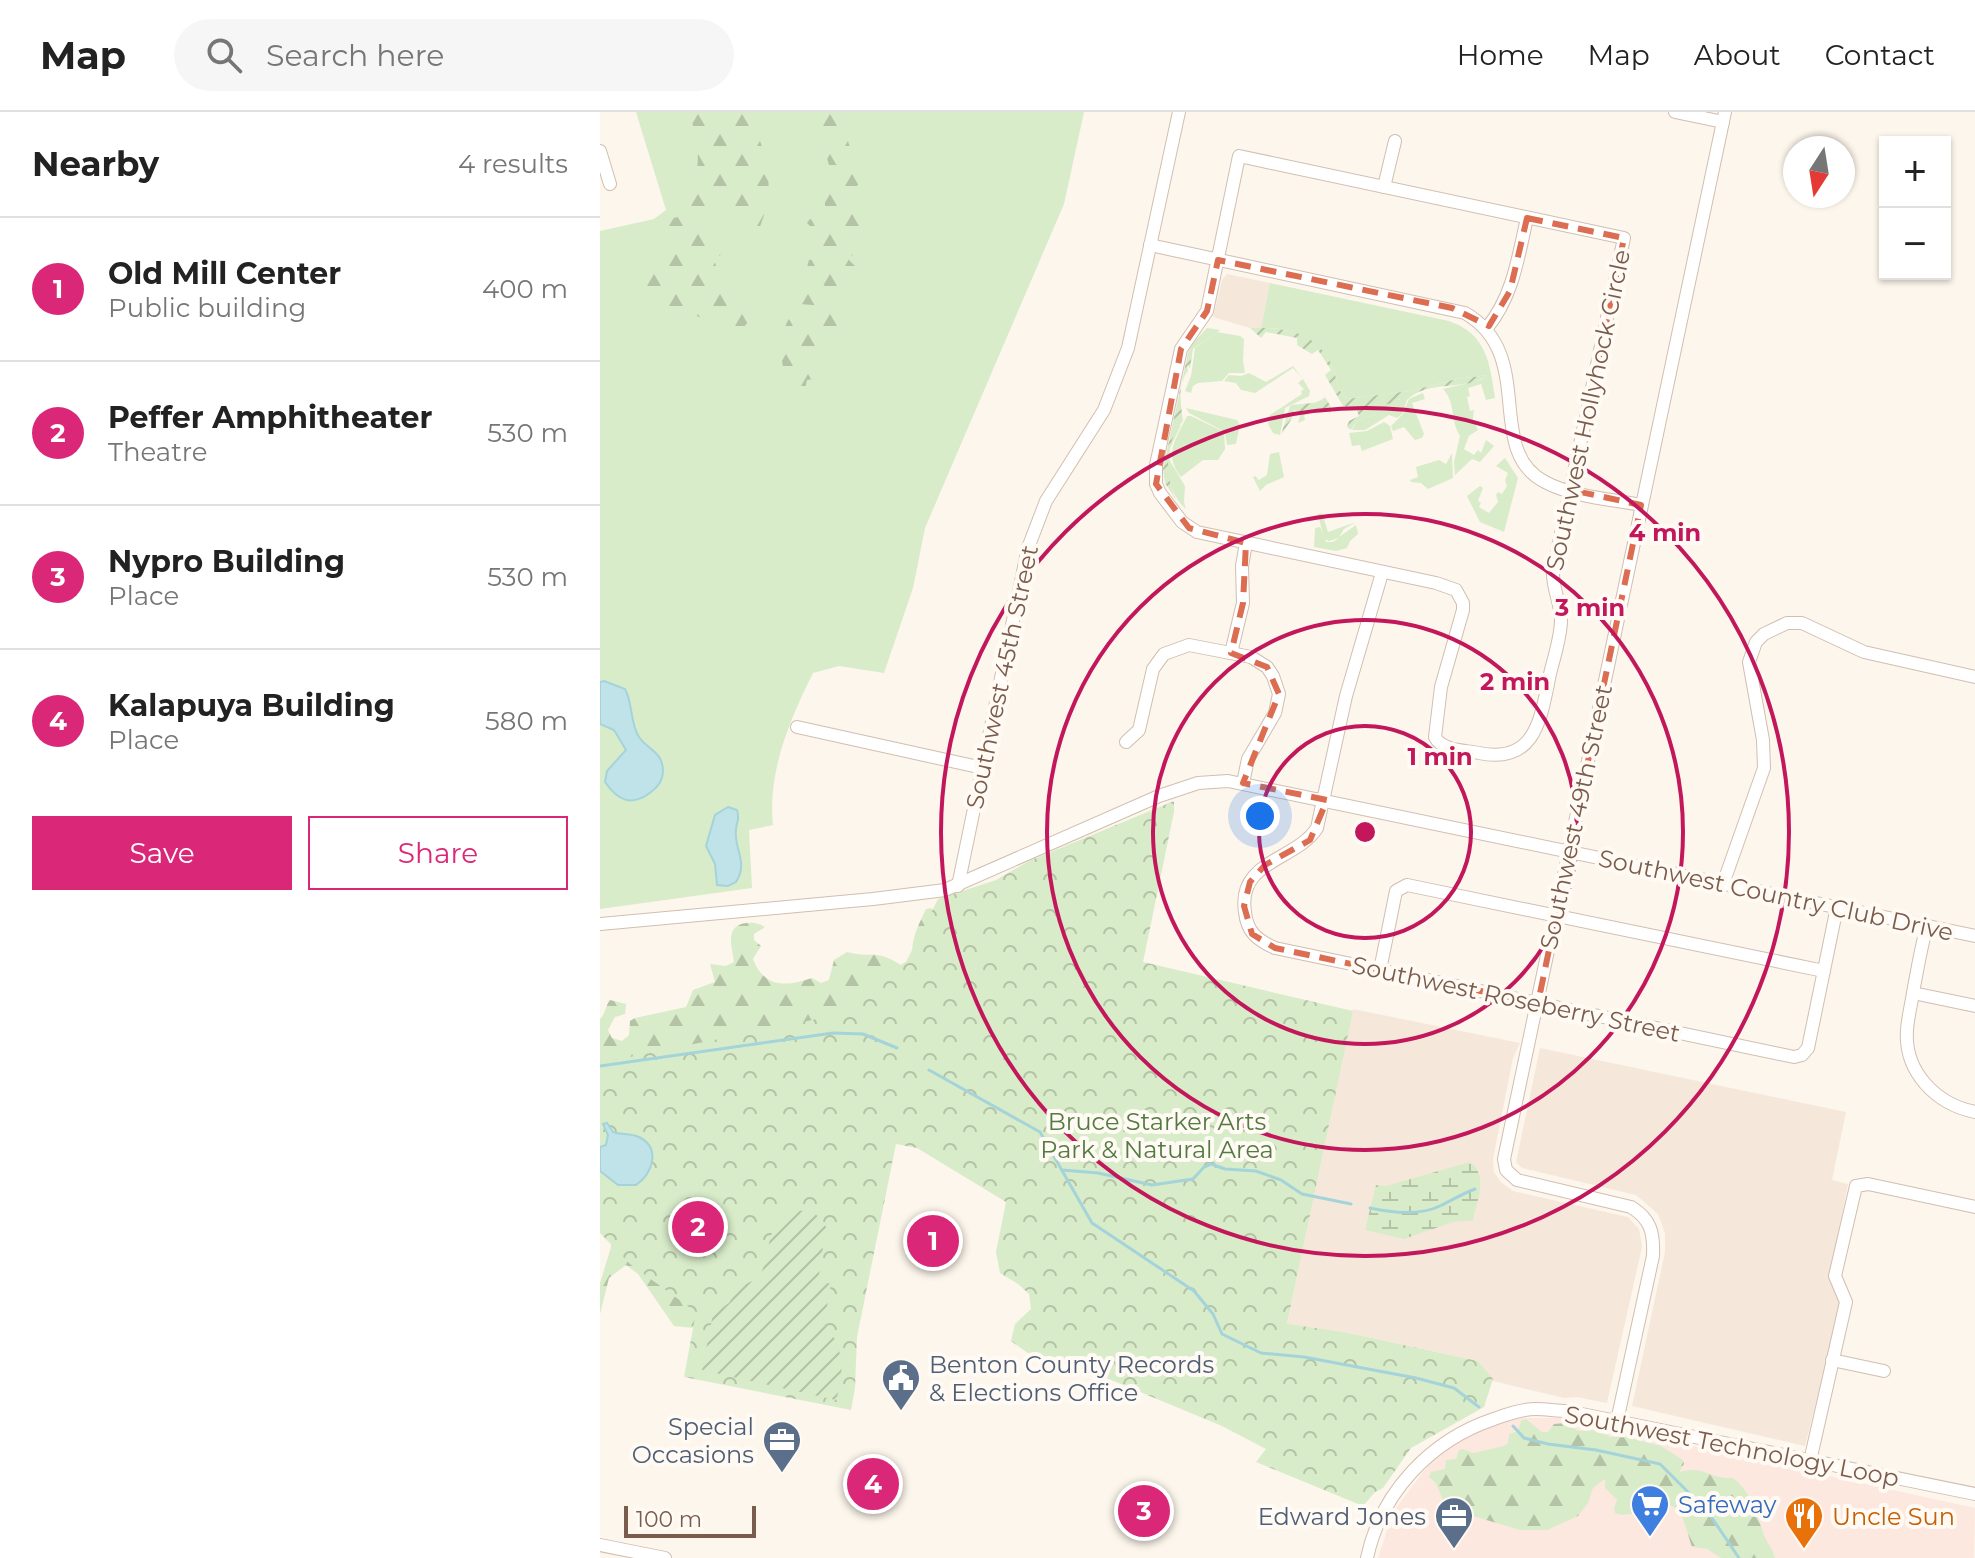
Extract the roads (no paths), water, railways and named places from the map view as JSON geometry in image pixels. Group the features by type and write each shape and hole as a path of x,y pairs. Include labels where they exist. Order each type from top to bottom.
{"street":[{"name":"Southwest 45th Street","path":"958,886 1029,545 1046,501 1104,410 1118,378 1128,348 1179,112"},
{"path":"1675,112 1724,117"},
{"name":"Southwest 49th Street","path":"1617,1421 1653,1256 1652,1231 1645,1217 1631,1207 1525,1183 1511,1176 1506,1170 1507,1147 1724,117"},
{"path":"1384,187 1395,141"},
{"path":"600,151 610,184"},
{"name":"Southwest Hollyhock Circle","path":"1239,156 1527,218 1624,238 1553,571 1561,627 1540,724 1527,742 1510,753 1487,755 1448,747 1438,742 1435,730 1441,687 1463,610 1461,596 1452,587 1189,528 1160,493 1155,474 1181,349 1207,311 1239,156"},
{"path":"1487,328 1501,311 1510,291 1527,218"},
{"path":"1150,245 1452,308 1476,319 1487,328 1502,357 1514,436 1520,457 1528,468 1544,482 1641,505"},
{"path":"1231,653 1243,603 1242,566 1246,543"},
{"name":"Southwest Roseberry Street","path":"1382,573 1346,696 1317,828 1310,840 1265,865 1255,874 1247,889 1244,906 1248,926 1258,940 1275,948 1799,1056 1808,1048 1837,907"},
{"path":"1723,884 1764,768 1763,740 1749,662 1756,642 1764,634 1787,623 1802,623 1864,652 1975,677"},
{"path":"1126,742 1139,730 1153,669 1164,654 1189,645 1251,657 1267,667 1279,694 1275,713 1248,759 1243,783"},
{"path":"797,727 983,768"},
{"name":"Southwest Country Club Drive","path":"600,924 936,892 958,886 1031,851 1183,787 1210,782 1243,783 1975,936"},
{"path":"1380,970 1396,891 1403,885 1824,971"},
{"path":"1927,927 1913,993 1907,1043 1921,1079 1941,1099 1975,1112"},
{"path":"1913,993 1975,1006"},
{"path":"1810,1461 1846,1302 1835,1276 1856,1186 1868,1184 1975,1207"},
{"path":"1832,1360 1884,1371"},
{"name":"Southwest Technology Loop","path":"1367,1558 1379,1519 1410,1473 1436,1448 1468,1428 1534,1409 1567,1411 1975,1494"},
{"path":"600,1545 665,1558"}],"water":[{"path":"600,682 625,689 636,732 661,760 663,775 660,783 638,799 620,797 605,782 607,771 626,750 614,730 600,724"},
{"path":"728,807 738,813 736,836 741,868 736,882 728,886 717,885 715,864 706,846 715,815"},
{"path":"607,1123 613,1132 639,1137 650,1148 650,1168 636,1185 618,1185 600,1171 600,1147 606,1145 608,1135 603,1124"}],"waterway":[{"path":"600,1066 833,1033 863,1034 897,1048"},
{"path":"929,1070 1040,1132 1092,1223 1194,1291 1213,1314 1222,1334 1261,1353 1304,1357 1454,1388 1479,1407"},
{"path":"1062,1170 1098,1173 1152,1185 1193,1179 1211,1164 1225,1169 1256,1171 1281,1180 1302,1194 1351,1204"},
{"path":"1370,1208 1397,1212 1423,1211 1475,1189"},
{"path":"1513,1426 1524,1438 1660,1464 1708,1512 1739,1558"}],"place":[{"name":"Peffer Amphitheater","path":"698,1227"},
{"name":"Old Mill Center","path":"933,1241"},
{"name":"Benton County Records & Elections Office","path":"901,1412"},
{"name":"Special Occasions","path":"782,1474"},
{"name":"Kalapuya Building","path":"873,1484"},
{"name":"Nypro Building","path":"1144,1511"},
{"name":"Safeway","path":"1650,1538"},
{"name":"Edward Jones","path":"1454,1550"},
{"name":"Uncle Sun","path":"1804,1550"}],"park label":[{"name":"Bruce Starker Arts Park & Natural Area","path":"1157,1135"}]}
